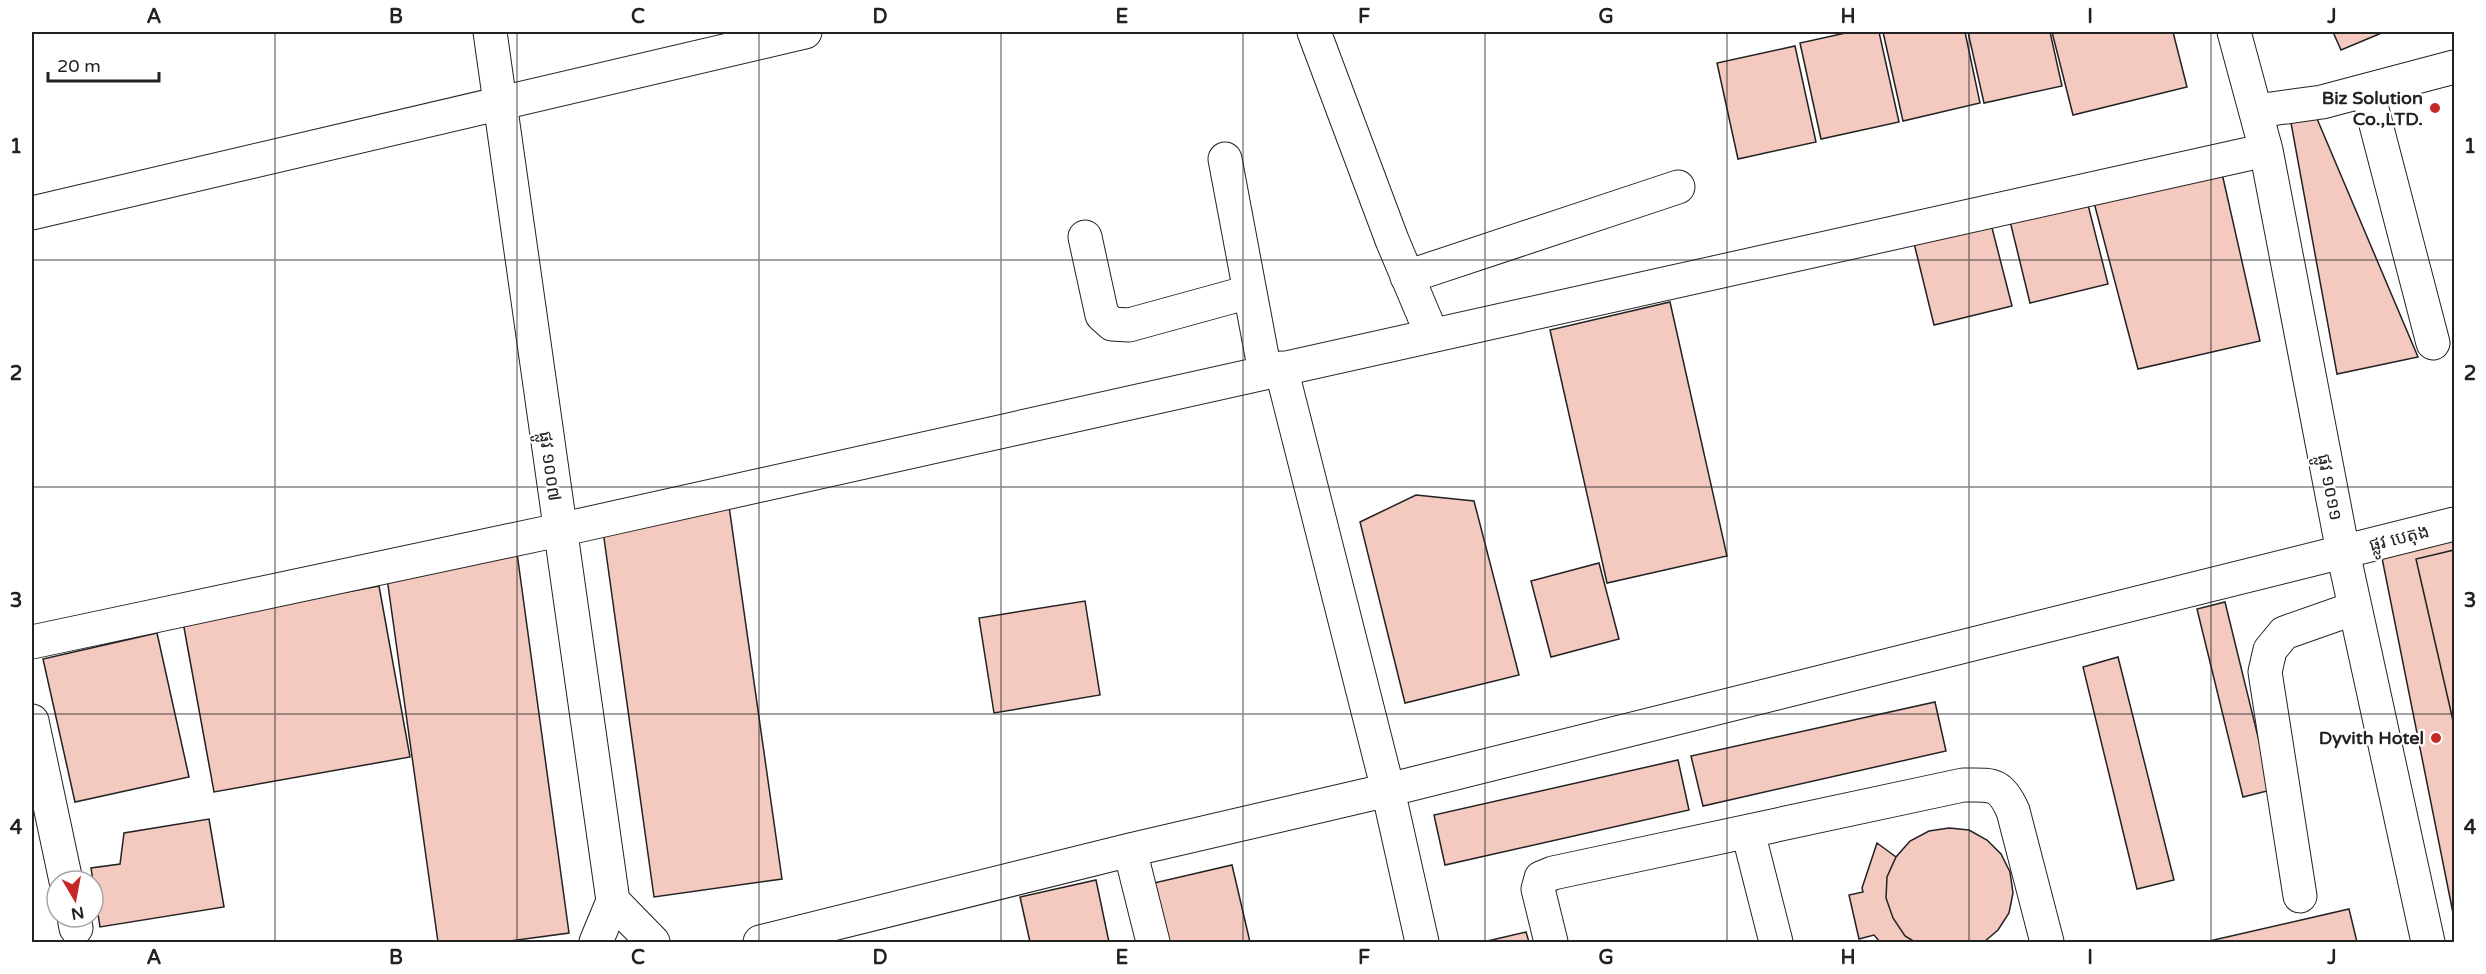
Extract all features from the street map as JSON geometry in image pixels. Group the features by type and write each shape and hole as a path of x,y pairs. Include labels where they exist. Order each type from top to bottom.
{"street":[{"name":"ផ្លូវ ១០០៧","path":"490,32 498,104 613,901"},
{"path":"32,213 805,32"},
{"path":"1314,32 1407,277 1432,335"},
{"name":"ផ្លូវ ១០១១","path":"2234,32 2266,150 2343,552 2428,942"},
{"path":"2257,111 2322,102 2454,67"},
{"path":"2367,90 2433,343"},
{"path":"32,642 559,530 2266,150"},
{"path":"1225,159 1249,292 1273,370 1388,790 1422,942"},
{"path":"1407,277 1678,187"},
{"path":"1085,237 1102,315 1112,324 1129,325 1249,292"},
{"name":"ផ្លូវ បេតុង","path":"760,942 1130,850 1388,790 2454,524"},
{"path":"2300,896 2265,672 2270,650 2284,633 2355,608"},
{"path":"32,721 63,869"},
{"path":"1551,942 1538,890 1541,878 1553,873 1963,785 1992,784 2005,792 2013,811 2047,942"},
{"path":"1748,832 1776,942"},
{"path":"1130,850 1153,942"},
{"path":"596,942 613,901 653,942"}],"building":[{"path":"1850,32 1879,32 1899,122 1821,139 1800,43"},
{"path":"1883,32 1965,32 1980,103 1903,121"},
{"path":"1968,32 2050,32 2062,86 1984,103"},
{"path":"2052,32 2173,32 2187,87 2073,115"},
{"path":"2333,32 2384,32 2341,50"},
{"path":"1795,46 1816,142 1738,159 1717,63"},
{"path":"2315,114 2418,357 2337,374 2291,123"},
{"path":"2221,169 2260,341 2138,369 2092,195"},
{"path":"2086,197 2108,284 2030,303 2009,217"},
{"path":"1990,220 2012,306 1934,325 1913,239"},
{"path":"1670,302 1727,556 1607,583 1550,330"},
{"path":"1416,495 1474,501 1519,675 1405,703 1360,522"},
{"path":"729,506 782,879 654,897 602,524"},
{"name":"Dyvith Hotel","path":"2454,539 2454,918 2382,558"},
{"path":"2454,550 2454,725 2416,559"},
{"path":"517,553 569,933 503,942 438,942 386,571"},
{"path":"1599,563 1619,639 1551,657 1531,581"},
{"path":"379,586 410,757 214,792 183,622"},
{"path":"1085,601 1100,695 994,713 979,618"},
{"path":"2225,602 2271,790 2243,797 2197,609"},
{"path":"157,633 189,777 75,802 43,659"},
{"path":"2118,657 2174,880 2137,889 2083,667"},
{"path":"1935,702 1946,751 1703,806 1691,756"},
{"path":"1678,760 1689,810 1445,865 1434,815"},
{"path":"209,819 224,907 105,926 105,869 91,868 120,864 124,833"},
{"path":"1949,828 1969,830 1987,840 2001,854 2010,872 2013,893 2009,913 1998,930 1984,942 1915,942 1905,936 1893,918 1886,898 1887,877 1896,857 1910,841 1929,831"},
{"path":"1877,843 1896,857 1887,877 1886,898 1893,918 1905,936 1915,942 1880,942 1874,935 1859,939 1849,895 1863,892 1862,888"},
{"path":"1232,865 1250,942 1168,942 1154,883"},
{"path":"1096,880 1109,942 1030,942 1020,897"},
{"path":"2349,909 2357,942 2205,942"},
{"path":"1526,932 1529,942 1483,942"}],"place":[{"name":"Biz Solution Co.,LTD.","path":"2435,108"},
{"name":"Dyvith Hotel","path":"2436,738"}]}
